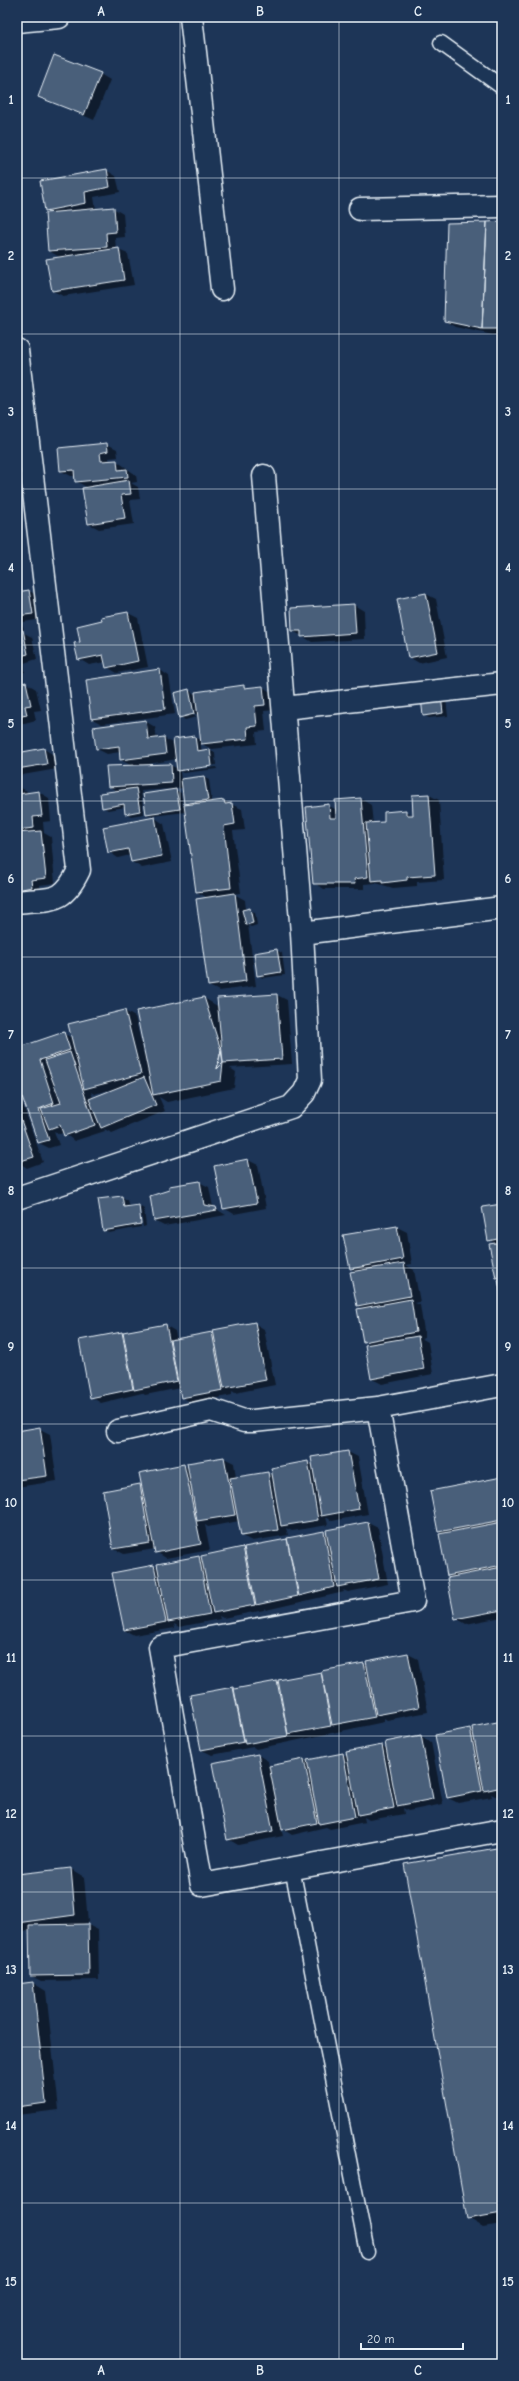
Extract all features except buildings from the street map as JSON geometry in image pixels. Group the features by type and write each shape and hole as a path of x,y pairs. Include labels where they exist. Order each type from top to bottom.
{"street":[{"path":"17,21 59,17"},
{"path":"191,17 222,289"},
{"path":"360,209 502,206"},
{"path":"17,350 79,870 71,886 61,897 17,902"},
{"path":"17,1198 291,1107 304,1093 310,1080 302,933 264,476"},
{"path":"284,708 502,684"},
{"path":"302,933 502,908"},
{"path":"118,1431 211,1410 244,1421 253,1421 378,1408 502,1385"},
{"path":"378,1408 413,1600 160,1647 202,1885 502,1830"}],"lane":[{"path":"441,43 502,86"},
{"path":"292,1868 367,2252"}]}
